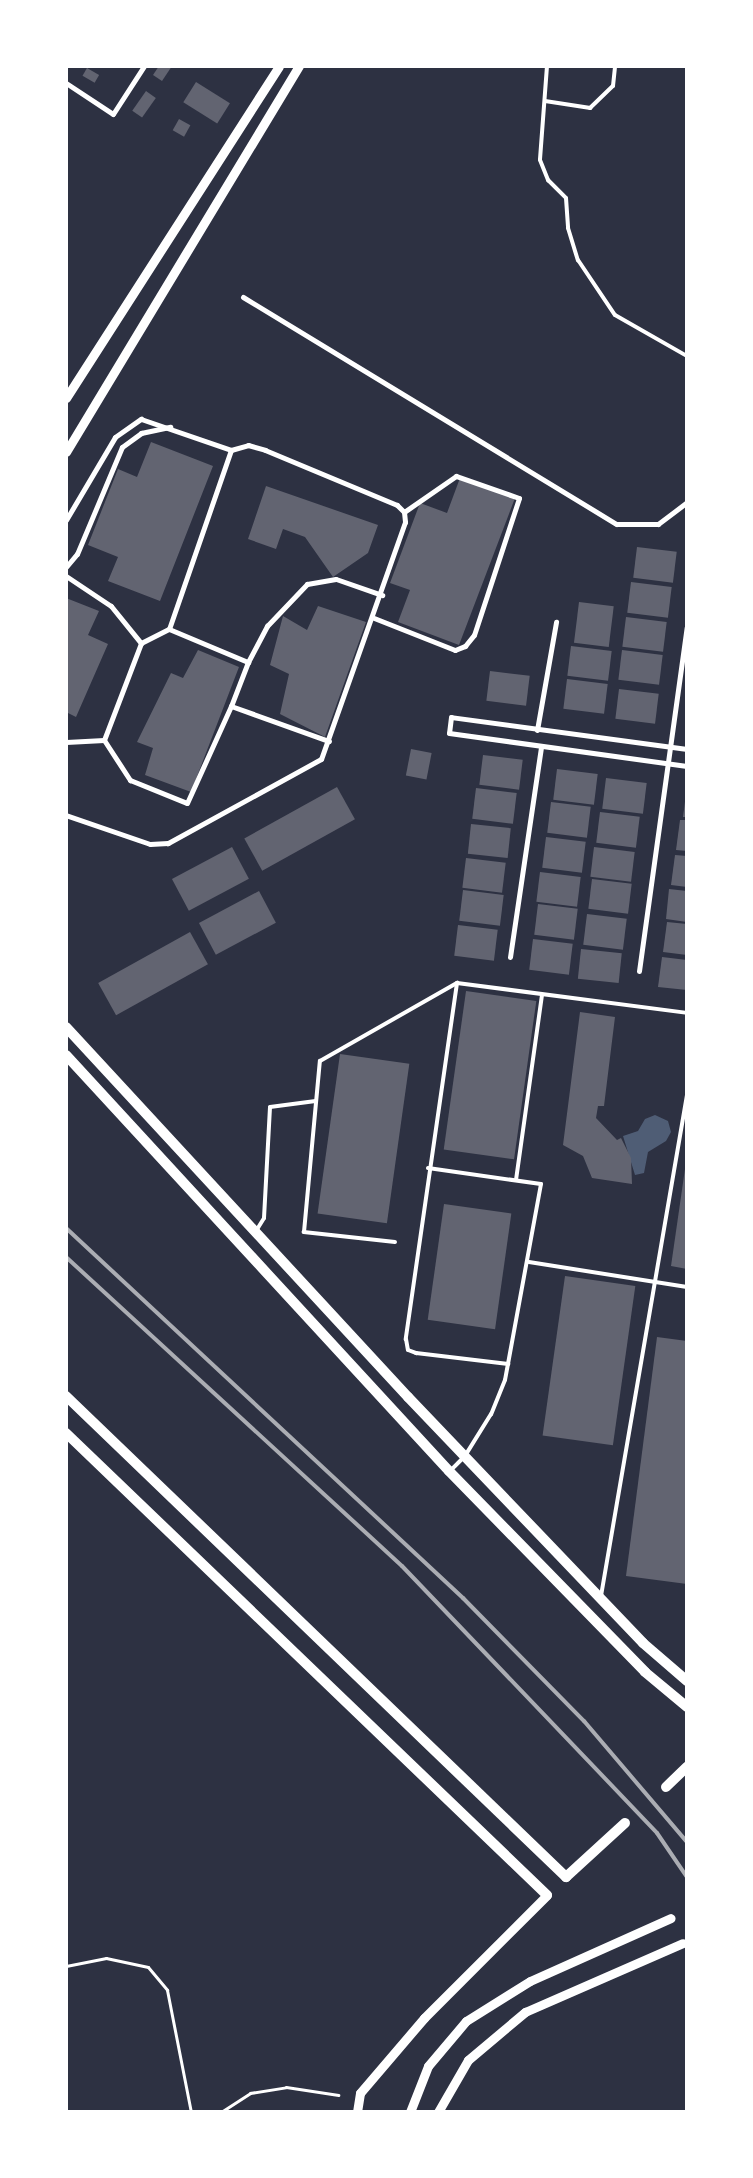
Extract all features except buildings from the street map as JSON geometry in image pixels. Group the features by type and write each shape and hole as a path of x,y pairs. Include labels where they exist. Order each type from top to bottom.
{"main road":[{"path":"66,1027 255,1234 465,1456 600,1598 687,1681"},
{"path":"66,1055 449,1471 645,1672 687,1707"},
{"path":"66,1396 566,1877 625,1823"},
{"path":"66,1433 547,1895"},
{"path":"666,1787 687,1767"}],"street":[{"path":"66,83 114,114 144,66"},
{"path":"66,398 279,66"},
{"path":"66,452 299,66"},
{"path":"243,296 617,524 658,524 687,502"},
{"path":"66,520 115,438 129,425 141,418 172,427 231,450 248,445 264,450 404,512"},
{"path":"66,568 77,554 122,447 141,434 172,427"},
{"path":"104,740 141,644 169,629 231,450"},
{"path":"374,618 455,650 465,646 474,635 519,498 456,476 404,512"},
{"path":"66,815 150,844 168,843 321,759 382,595 405,522 404,512"},
{"path":"66,576 112,606 141,644"},
{"path":"104,740 130,780 187,803 248,662 267,626 306,584 336,579 382,595"},
{"path":"537,730 556,622"},
{"path":"639,971 687,627"},
{"path":"169,629 248,662"},
{"path":"230,706 329,741"},
{"path":"687,749 451,718 449,733 687,766"},
{"path":"66,742 104,740"},
{"path":"510,957 541,747"},
{"path":"357,2112 360,2093 424,2018 547,1895"},
{"path":"410,2112 428,2066 466,2021 530,1981 670,1918"},
{"path":"438,2112 468,2060 525,2012 683,1943"}],"lane":[{"path":"546,66 540,160 548,180 566,198 568,228 578,260 615,314 687,356"},
{"path":"545,101 590,108 613,86 615,66"},
{"path":"457,983 428,1168 408,1350 508,1364"},
{"path":"395,1242 304,1232 320,1061 457,983 687,1013"},
{"path":"516,1180 542,994"},
{"path":"600,1598 652,1283 687,1095"},
{"path":"255,1234 264,1218 270,1107 316,1101"},
{"path":"428,1168 541,1184 529,1262 508,1364 491,1414 465,1456 449,1471"},
{"path":"529,1262 652,1283 687,1287"}],"path":[{"path":"66,1966 106,1958 148,1967 167,1990 191,2112"},
{"path":"221,2112 250,2094 286,2087 338,2095"}],"water":[{"path":"655,1115 668,1121 671,1132 666,1141 648,1152 644,1173 635,1175 623,1136 638,1131 645,1119"}],"railway":[{"path":"66,1228 463,1598 584,1721 687,1842"},
{"path":"66,1257 402,1566 657,1833 687,1877"}]}
